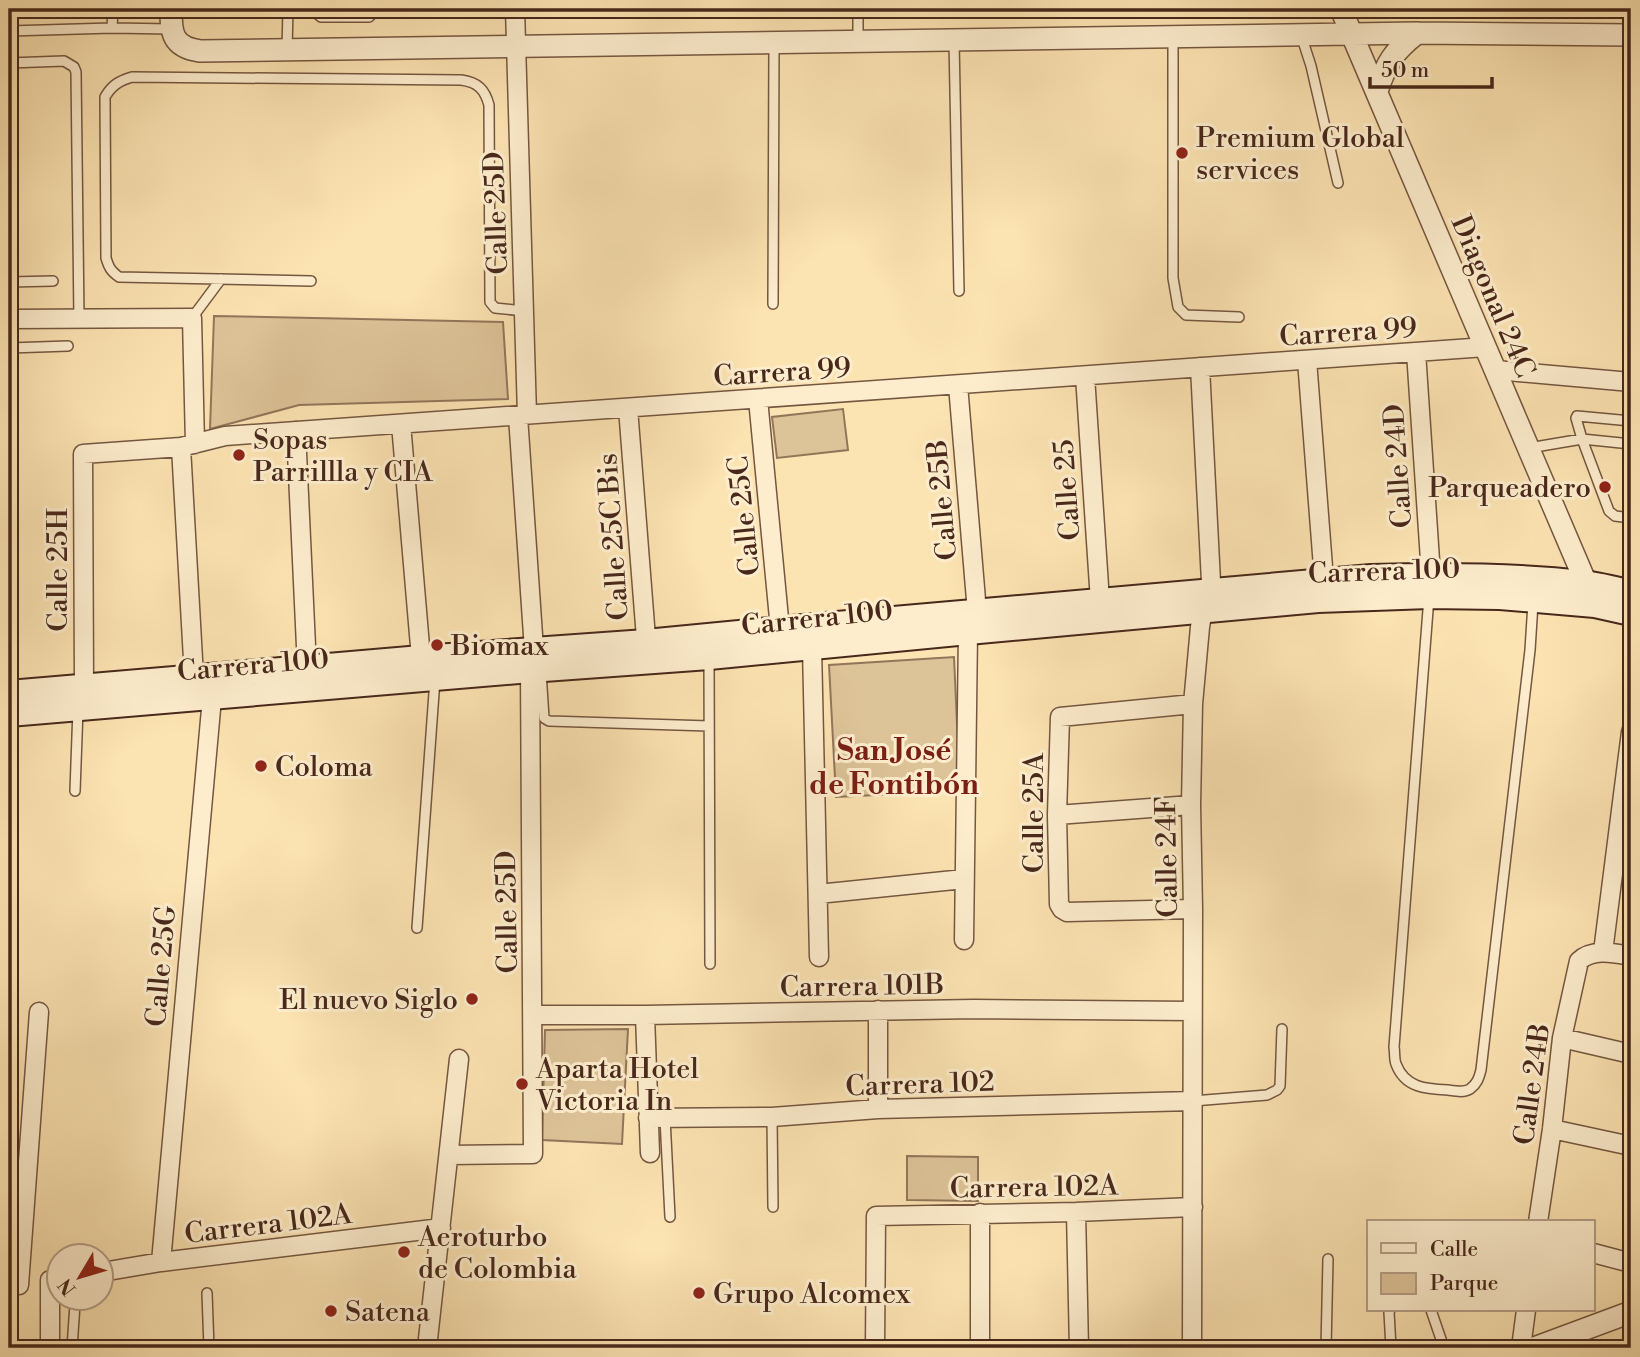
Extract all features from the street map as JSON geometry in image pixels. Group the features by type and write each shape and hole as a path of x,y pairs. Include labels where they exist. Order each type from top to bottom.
{"main road":[{"name":"Carrera 100","path":"207,683 535,663 647,652 780,629 973,622 1204,601 1324,580 1371,577 1533,600 1631,593"},
{"name":"Carrera 100","path":"647,652 709,657 812,648 1100,601 1318,600 1502,577 1590,594 1631,613"},
{"name":"Carrera 100","path":"9,715 81,697 207,683 307,668 428,668"},
{"name":"Carrera 100","path":"9,693 81,697"}],"street":[{"name":"Calle 25D","path":"449,1155 533,1154 535,663 522,415 524,311 515,9"},
{"name":"Diagonal 24C","path":"1341,9 1590,594"},
{"path":"171,19 174,37 181,45 200,51 1301,35 1412,31 1631,35"},
{"path":"1377,90 1385,67 1412,31"},
{"path":"9,319 192,318"},
{"name":"Calle 25G","path":"162,1262 207,683 188,446 192,318"},
{"name":"Carrera 99","path":"83,454 188,446 225,436 1486,347"},
{"name":"Calle 24D","path":"1416,352 1430,586"},
{"path":"1307,360 1324,580"},
{"name":"Calle 24F","path":"1192,1348 1193,704 1204,601 1211,582 1200,367"},
{"path":"1496,370 1631,382"},
{"name":"Calle 25","path":"1085,376 1100,601"},
{"name":"Calle 25B","path":"958,384 973,622 964,940"},
{"name":"Calle 25C","path":"758,399 780,629"},
{"name":"Calle 25C Bis","path":"628,408 647,652"},
{"path":"401,424 428,668"},
{"path":"296,431 307,668"},
{"name":"Calle 25H","path":"81,697 83,454"},
{"path":"812,648 819,957"},
{"name":"Calle 25A","path":"1193,704 1060,717 1057,815 1059,904 1062,909 1068,912 1193,909"},
{"path":"1631,732 1603,952 1631,957"},
{"path":"1057,815 1191,805"},
{"path":"818,894 964,879"},
{"name":"Calle 24B","path":"1538,1220 1562,1038 1579,961 1585,956 1603,952"},
{"path":"878,1010 878,1109"},
{"name":"Carrera 101B","path":"533,1015 878,1010 1192,1011"},
{"path":"39,1012 14,1286 46,1281"},
{"path":"645,1015 657,1118 649,1153"},
{"path":"1562,1038 1631,1054"},
{"path":"427,1348 459,1059"},
{"name":"Carrera 102","path":"657,1118 772,1117 878,1109 1193,1101"},
{"path":"1552,1129 1631,1146"},
{"name":"Carrera 102A","path":"875,1348 876,1216 1193,1207"},
{"path":"1076,1212 1079,1348"},
{"path":"979,1213 979,1348"},
{"name":"Carrera 102A","path":"116,1270 441,1228"},
{"path":"1594,1253 1631,1263"},
{"path":"51,1348 53,1312"},
{"path":"1521,1348 1526,1312"},
{"path":"1534,1348 1631,1312"}],"lane":[{"path":"112,28 113,9"},
{"path":"287,50 288,9"},
{"path":"311,9 321,17 337,18 369,17 373,9"},
{"path":"858,9 858,42"},
{"path":"9,31 112,28 171,19"},
{"path":"1301,35 1311,66 1338,183"},
{"path":"1173,37 1173,278 1178,307 1186,315 1238,317"},
{"path":"954,40 958,291"},
{"path":"773,304 774,43"},
{"path":"9,64 64,61 74,67 76,72 79,318"},
{"path":"311,281 119,277 109,268 106,258 105,97 110,88 132,77 461,80 479,85 489,106 490,302 495,308 524,311"},
{"path":"192,318 221,279"},
{"path":"9,282 53,281"},
{"path":"9,348 68,346"},
{"path":"1631,421 1576,418 1609,511 1615,516 1631,518"},
{"path":"1529,448 1582,439 1631,444"},
{"path":"1430,586 1394,1047 1396,1063 1404,1075 1413,1084 1424,1089 1464,1092 1478,1082 1481,1070 1530,650 1533,600"},
{"path":"709,657 710,964"},
{"path":"535,663 544,718 549,721 709,726"},
{"path":"417,928 428,668"},
{"path":"75,791 81,697"},
{"path":"1193,1101 1267,1095 1277,1090 1280,1086 1282,1030"},
{"path":"772,1117 773,1207"},
{"path":"657,1118 670,1217"},
{"path":"1326,1348 1328,1259"},
{"path":"207,1293 209,1348"},
{"path":"72,1348 74,1312"},
{"path":"1389,1312 1391,1348"},
{"path":"1432,1312 1444,1348"}],"green space":[{"path":"214,316 503,322 508,399 299,405 210,429"},
{"path":"843,409 848,450 777,458 772,417"},
{"path":"954,657 960,791 836,797 829,665"},
{"path":"628,1029 622,1144 542,1140 545,1030"},
{"path":"907,1156 978,1157 978,1201 907,1200"}],"place":[{"name":"Premium Global services","path":"1182,153"},
{"name":"Sopas Parrillla y CIA","path":"239,455"},
{"name":"Parqueadero","path":"1605,487"},
{"name":"Biomax","path":"437,645"},
{"name":"Coloma","path":"261,766"},
{"name":"El nuevo Siglo","path":"472,999"},
{"name":"Aparta Hotel Victoria In","path":"522,1084"},
{"name":"Aeroturbo de Colombia","path":"404,1252"},
{"name":"Grupo Alcomex","path":"699,1293"},
{"name":"Satena","path":"331,1311"}],"district":[{"name":"San José de Fontibón","path":"894,767"}]}
